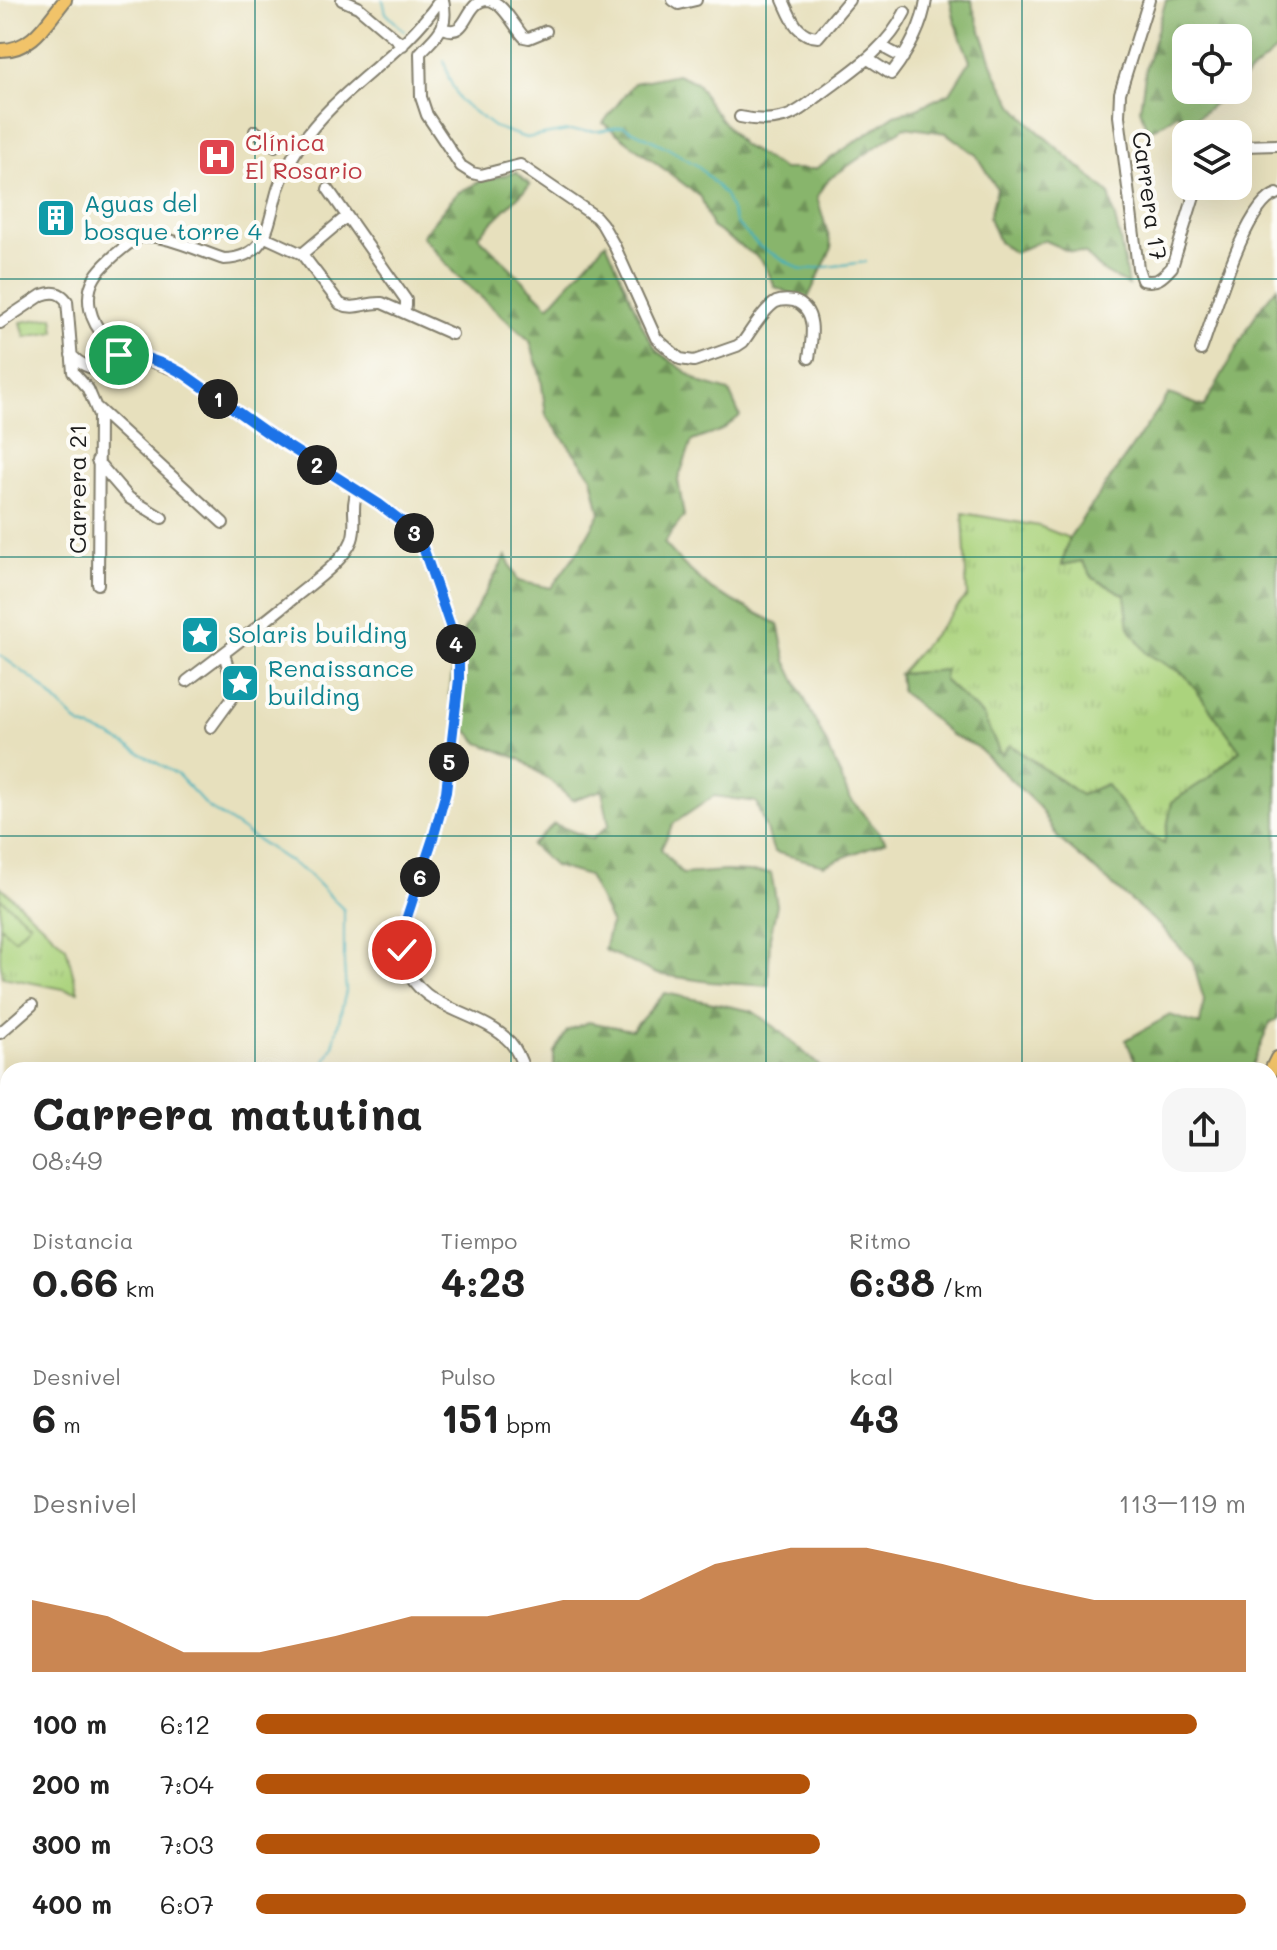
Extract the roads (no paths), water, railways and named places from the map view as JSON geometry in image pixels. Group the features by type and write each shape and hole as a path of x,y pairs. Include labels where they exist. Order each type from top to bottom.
{"main road":[{"path":"0,50 24,45 36,36 65,0"}],"street":[{"path":"342,0 358,7 403,45"},
{"path":"442,0 403,45 332,105 313,126 284,175 265,237 248,253 235,259 224,259 157,236 142,237 129,243 98,272 89,293 89,303 94,322 104,337 119,348 184,374 269,434 379,504 408,526 421,543 459,654 459,679 446,792 403,929 402,950 406,968 415,985 435,1000 504,1037 521,1062"},
{"path":"442,0 443,28 420,53 421,97 427,115 461,166 481,175 520,165 596,217 614,245 656,338 680,359 694,361 737,346 778,300 793,301 805,306 808,311 813,336 809,358"},
{"path":"443,28 456,30 478,2 490,0 499,5 524,37 546,31"},
{"path":"673,0 679,4 696,0"},
{"path":"783,0 796,28 804,34 818,37 849,0"},
{"path":"868,59 891,74 917,34 926,0"},
{"name":"Carrera 17","path":"1149,0 1120,93 1119,116 1142,280 1155,282 1172,267 1193,200"},
{"path":"740,117 788,117 868,59 894,33 905,12"},
{"path":"883,45 903,58"},
{"path":"255,131 275,146"},
{"path":"1252,146 1277,145"},
{"path":"328,189 406,300 403,312"},
{"path":"1201,350 1234,253 1259,208 1270,195 1277,194"},
{"path":"302,254 347,216"},
{"path":"265,237 302,254 340,304 363,307 382,303 452,334"},
{"path":"0,323 42,295 54,292 64,297 69,308 71,355 77,362 96,370 118,367 140,356"},
{"path":"118,367 119,348"},
{"name":"Carrera 21","path":"71,355 73,372 88,389 97,407 98,584"},
{"path":"97,407 223,523"},
{"path":"97,461 129,498 162,518"},
{"path":"187,681 312,583 346,551 352,542 353,506 357,491"},
{"path":"211,727 235,694 224,653"},
{"path":"0,1033 32,1005"}],"waterway":[{"path":"383,0 386,13 404,31"},
{"path":"444,60 460,101 494,127 526,138 623,126 698,166 725,195 736,223 760,247 802,270 866,262"},
{"path":"0,655 37,682 80,725 110,736 178,775 208,807 308,874 344,910 346,991 333,1046 326,1062"}],"place":[{"name":"Clínica El Rosario","path":"217,157"},
{"name":"Aguas del bosque torre 4","path":"56,218"},
{"name":"Solaris building","path":"200,635"},
{"name":"Renaissance building","path":"240,683"}]}
